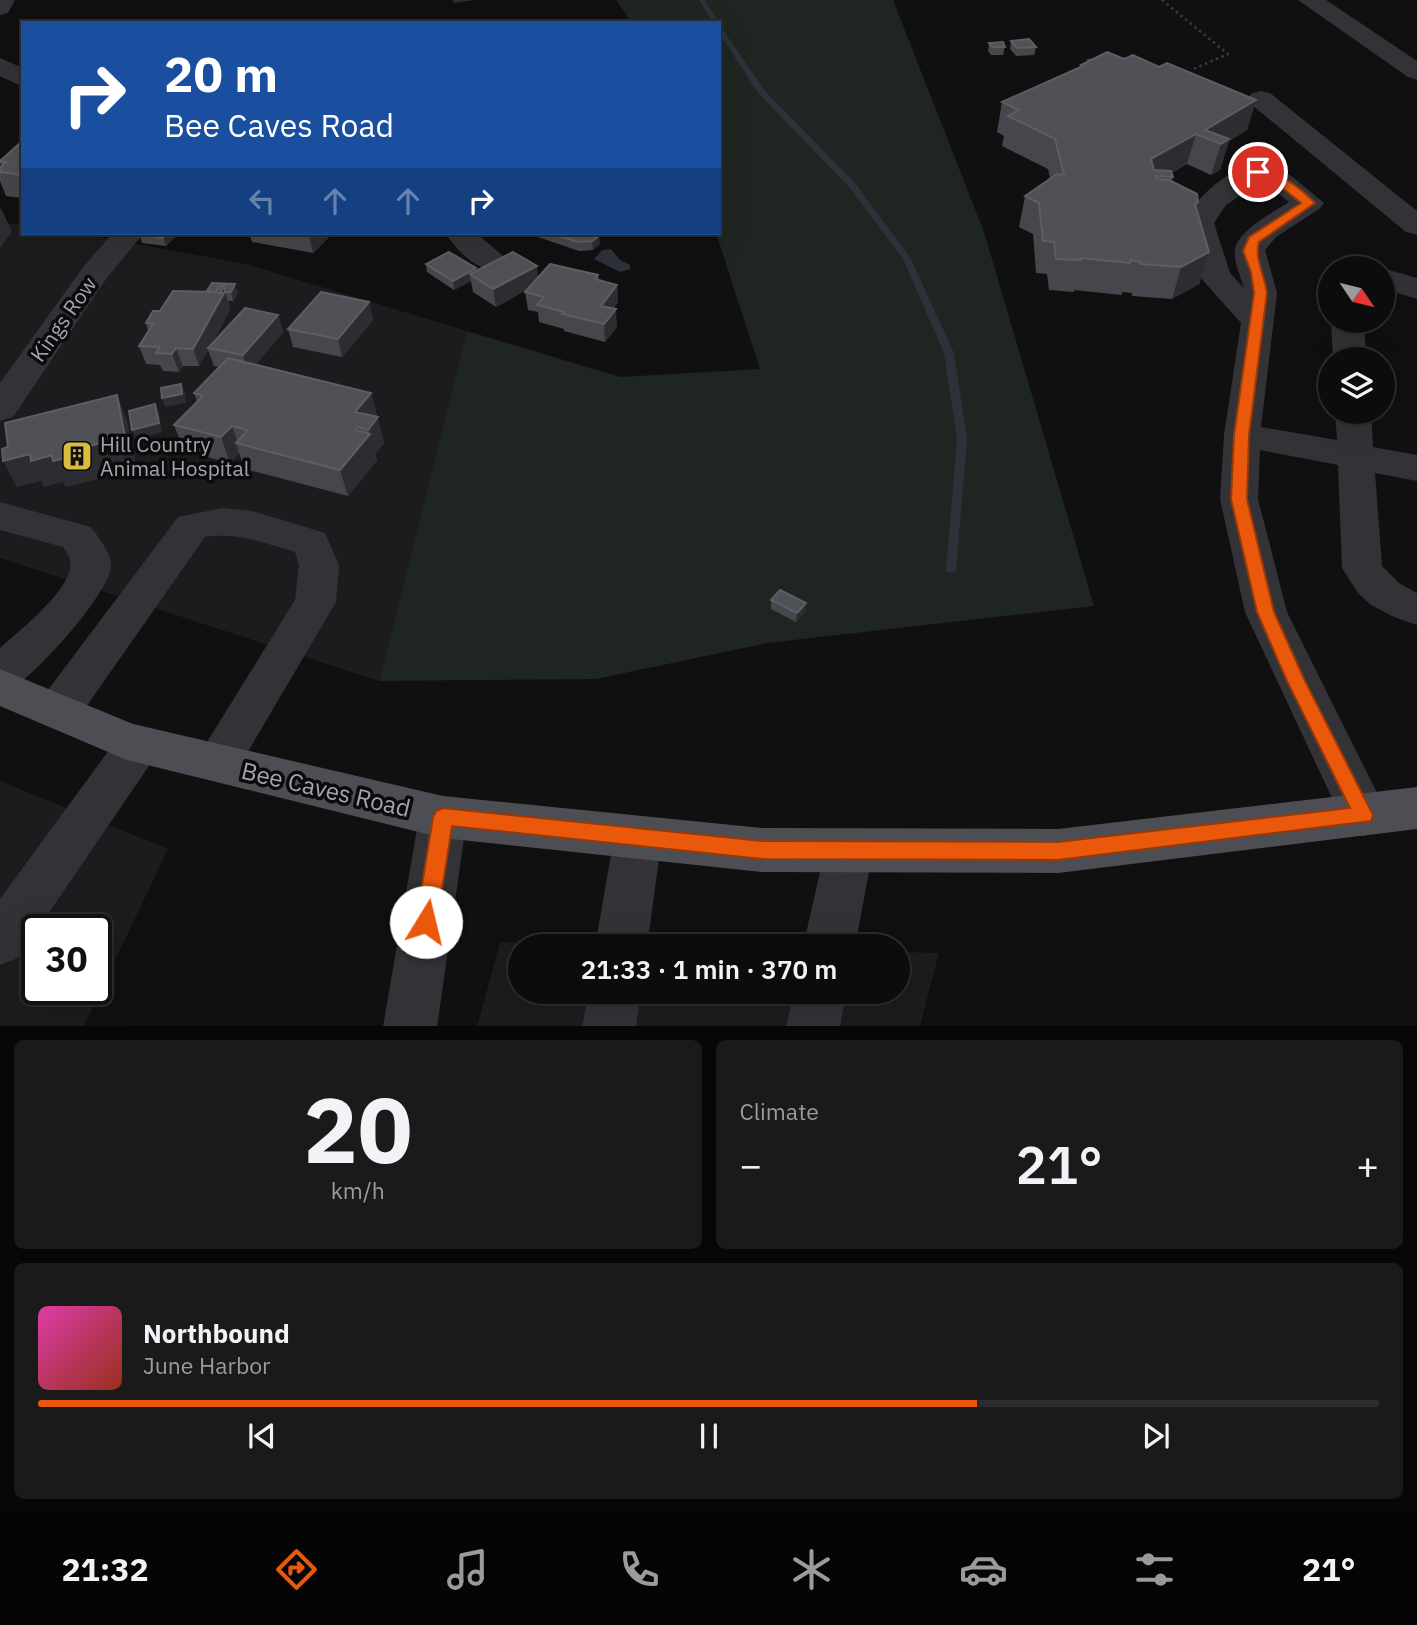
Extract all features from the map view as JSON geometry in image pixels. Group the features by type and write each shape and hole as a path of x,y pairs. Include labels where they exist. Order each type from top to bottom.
{"main road":[{"name":"Bee Caves Road","path":"0,687 139,744 443,817 762,850 1058,851 1417,808"}],"street":[{"path":"0,8 3,0"},
{"path":"1310,0 1415,66"},
{"path":"0,66 21,78"},
{"path":"1259,104 1417,226"},
{"path":"1256,320 1215,276 1199,223 1202,214 1227,190 1258,172 1280,181 1309,203 1254,240 1250,251 1258,272 1261,293 1242,435 1239,499 1266,612 1296,681 1364,815"},
{"name":"Kings Row","path":"0,409 95,273 128,235"},
{"path":"462,235 470,245 494,262"},
{"path":"1354,424 1362,568 1369,582 1387,595 1417,609"},
{"path":"1242,435 1417,468"},
{"path":"0,516 77,537 89,554 91,565 79,595 0,674"},
{"path":"58,711 192,527 209,521 232,519 311,543 319,565 315,602 217,762"},
{"path":"0,941 139,744"},
{"path":"410,1026 443,817"},
{"path":"623,934 638,837"},
{"path":"832,934 849,850"},
{"path":"610,1026 613,1004"},
{"path":"813,1026 818,1004"}],"path":[{"path":"1162,0 1228,54 1191,70"}],"shaded area":[{"path":"616,0 893,0 984,232 1094,606 767,643 596,679 379,681 467,331 620,377 760,369 717,235 721,235 721,21 631,21"},
{"path":"0,222 21,225 21,235 89,235 246,264 467,331 379,681 0,558"},
{"path":"611,249 620,260 630,265 630,269 620,272 594,259 602,250"},
{"path":"0,781 168,849 112,967 112,914 21,914 21,1005 94,1005 84,1026 0,1026"},
{"path":"500,942 508,942 508,1004 910,1004 910,952 939,953 920,1026 477,1026"}],"building":[{"path":"1029,39 1036,47 1017,48 1011,41"},
{"path":"1003,42 1005,47 992,47 989,43"},
{"path":"1107,52 1124,59 1133,55 1159,67 1167,63 1256,100 1205,130 1229,139 1221,144 1196,134 1151,159 1154,170 1171,171 1173,177 1156,176 1157,179 1169,180 1197,194 1198,202 1195,204 1209,252 1181,267 1141,264 1130,260 1130,263 1081,258 1056,259 1054,242 1043,241 1039,203 1025,196 1057,174 1064,175 1055,139 1008,116 1019,110 1002,102 1083,66 1081,65"},
{"path":"21,143 21,175 0,172 6,162 0,161"},
{"path":"145,235 166,235 163,238"},
{"path":"556,235 599,236 592,241 578,242"},
{"path":"449,252 476,268 453,281 426,264"},
{"path":"513,252 537,266 493,289 470,274"},
{"path":"550,264 598,275 595,279 617,285 601,306 616,309 604,324 537,305 544,297 525,292"},
{"path":"212,283 235,284 231,292 225,292 224,286 219,286 216,292 207,291"},
{"path":"219,286 224,286 220,293 224,293 193,349 176,348 172,354 156,353 160,347 139,346 153,324 146,323 153,311 160,311 173,291 216,292"},
{"path":"321,292 369,302 338,339 288,329"},
{"path":"245,308 278,315 243,355 208,348"},
{"path":"228,358 371,393 355,412 378,417 368,430 358,427 356,430 370,434 340,470 236,443 248,430 232,426 221,437 174,425 203,396 194,393"},
{"path":"181,384 182,394 162,398 161,388"},
{"path":"117,395 125,437 89,446 90,452 53,461 52,455 31,461 30,454 3,461 2,449 8,447 5,423"},
{"path":"155,404 159,423 132,430 129,411"},
{"path":"780,590 806,603 797,613 771,600"}],"waterway":[{"path":"702,0 715,21"},
{"path":"721,31 762,92 852,185 907,259 949,353 962,439 951,569"}],"place":[{"name":"Hill Country Animal Hospital","path":"77,456"}],"route":[{"path":"426,922 443,817 762,850 1058,851 1364,815 1296,681 1266,612 1239,499 1242,435 1261,293 1258,272 1250,251 1254,240 1309,203 1280,181 1258,172"}]}
